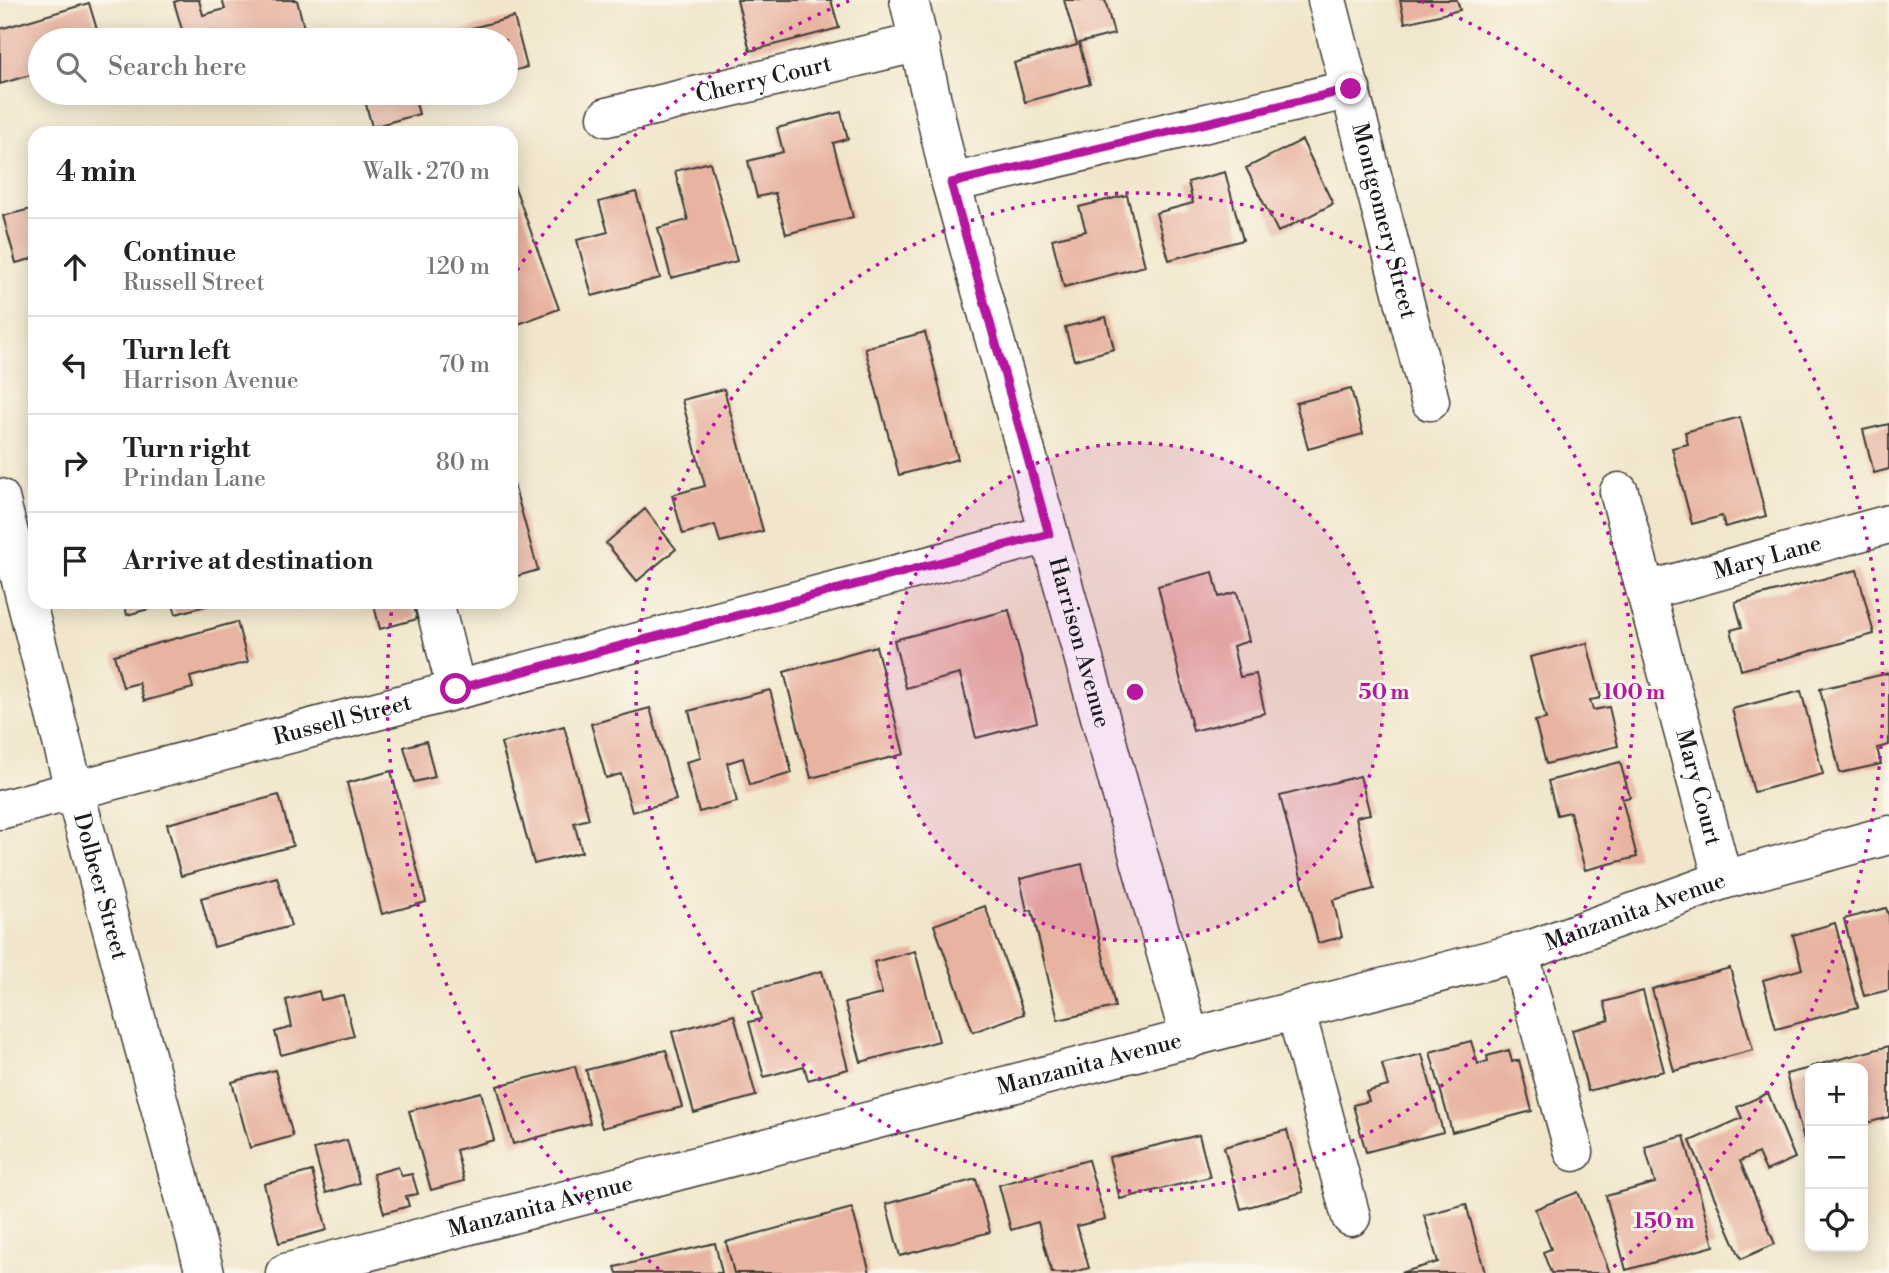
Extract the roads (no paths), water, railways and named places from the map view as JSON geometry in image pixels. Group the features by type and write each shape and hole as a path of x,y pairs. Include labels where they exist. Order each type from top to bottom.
{"street":[{"name":"Harrison Avenue","path":"909,0 951,183 1190,1039"},
{"name":"Montgomery Street","path":"1326,0 1430,401"},
{"name":"Cherry Court","path":"607,117 920,42"},
{"path":"951,183 1351,89"},
{"name":"Mary Court","path":"1619,492 1723,880"},
{"name":"Dolbeer Street","path":"0,498 28,608"},
{"name":"Mary Lane","path":"1646,591 1889,524"},
{"name":"Russell Street","path":"0,810 1049,534"},
{"name":"Dolbeer Street","path":"28,609 205,1273"},
{"path":"436,609 456,689"},
{"name":"Manzanita Avenue","path":"285,1273 1519,952 1723,880 1889,835"},
{"path":"1519,952 1574,1152"},
{"path":"1296,1012 1351,1217"}]}
